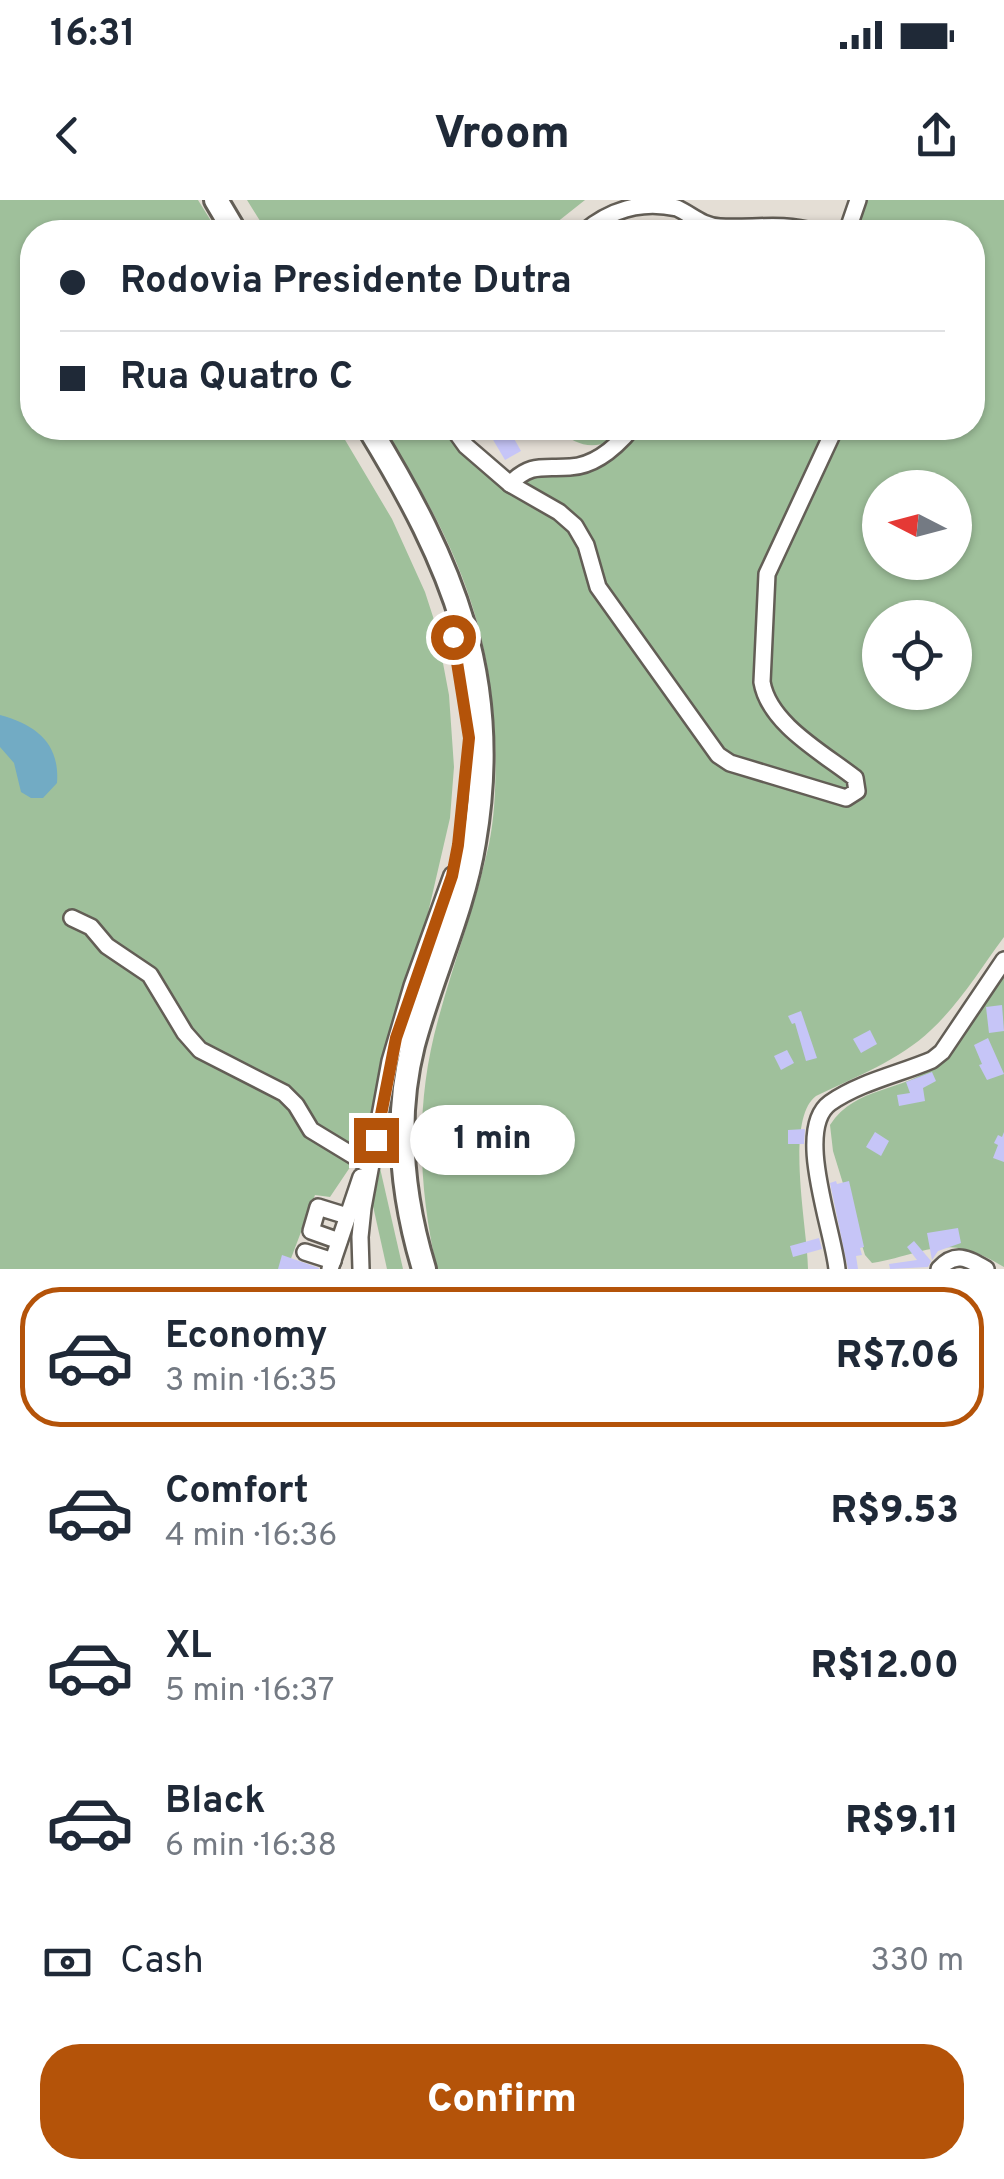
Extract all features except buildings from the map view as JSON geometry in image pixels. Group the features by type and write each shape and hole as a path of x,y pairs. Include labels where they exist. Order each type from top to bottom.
{"highway":[{"path":"360,440 433,577 460,670 469,738 452,876 401,1046 390,1102 392,1195 408,1269"},
{"path":"376,440 408,492 451,583 473,657 481,721 482,774 474,844 412,1048 403,1102 406,1188 424,1269"}],"street":[{"path":"601,220 620,207 653,201 673,206 699,220"},
{"path":"462,440 510,484 576,526 598,587 718,755 730,763 846,798 857,791 855,778 778,714 766,698 762,682 767,574 829,440"},
{"path":"510,484 535,466 571,467 598,458 621,440"},
{"path":"362,1269 360,1237 396,1038 452,876"},
{"path":"72,918 91,926 107,946 150,975 185,1033 200,1050 284,1093 296,1105 307,1127 366,1164"},
{"path":"837,1269 814,1150 816,1120 826,1107 845,1095 932,1060 942,1052 1004,960"},
{"path":"334,1266 347,1216 376,1140"},
{"path":"334,1266 354,1196"},
{"path":"339,1241 311,1232 318,1208 347,1216"},
{"path":"304,1252 334,1266"},
{"path":"939,1269 958,1257 986,1269"}],"green space":[{"path":"0,200 198,200 210,220 20,220 20,440 345,440 392,519 436,626 449,695 454,767 450,818 428,913 396,1017 371,1136 330,1197 315,1195 287,1269 0,1269"},
{"path":"247,200 585,200 560,220 260,220"},
{"path":"862,200 1004,200 1004,937 970,985 919,1041 816,1096 806,1109 799,1151 808,1269 437,1269 423,1176 425,1082 438,1020 489,844 495,738 485,656 464,582 432,511 390,440 462,440 571,528 617,622 709,758 728,770 844,805 854,804 861,796 848,764 787,716 773,698 768,677 771,583 834,440 985,440 985,220 855,220"},
{"path":"572,440 612,440 592,445"},
{"path":"616,440 826,440 773,553 763,698 851,782 847,792 766,770 723,750 602,585 589,540 514,483 526,472 563,472"},
{"path":"1004,967 1004,1267 984,1256 952,1247 872,1263 865,1255 833,1151 830,1125 853,1103 910,1080 937,1064"},
{"path":"380,1168 403,1269 387,1269 373,1206"}],"water":[{"path":"0,715 35,730 50,747 57,783 43,798 31,798 21,792 14,763 0,747"}],"route":[{"path":"376,1140 396,1038 452,876 464,809 469,738 453,637"}]}
